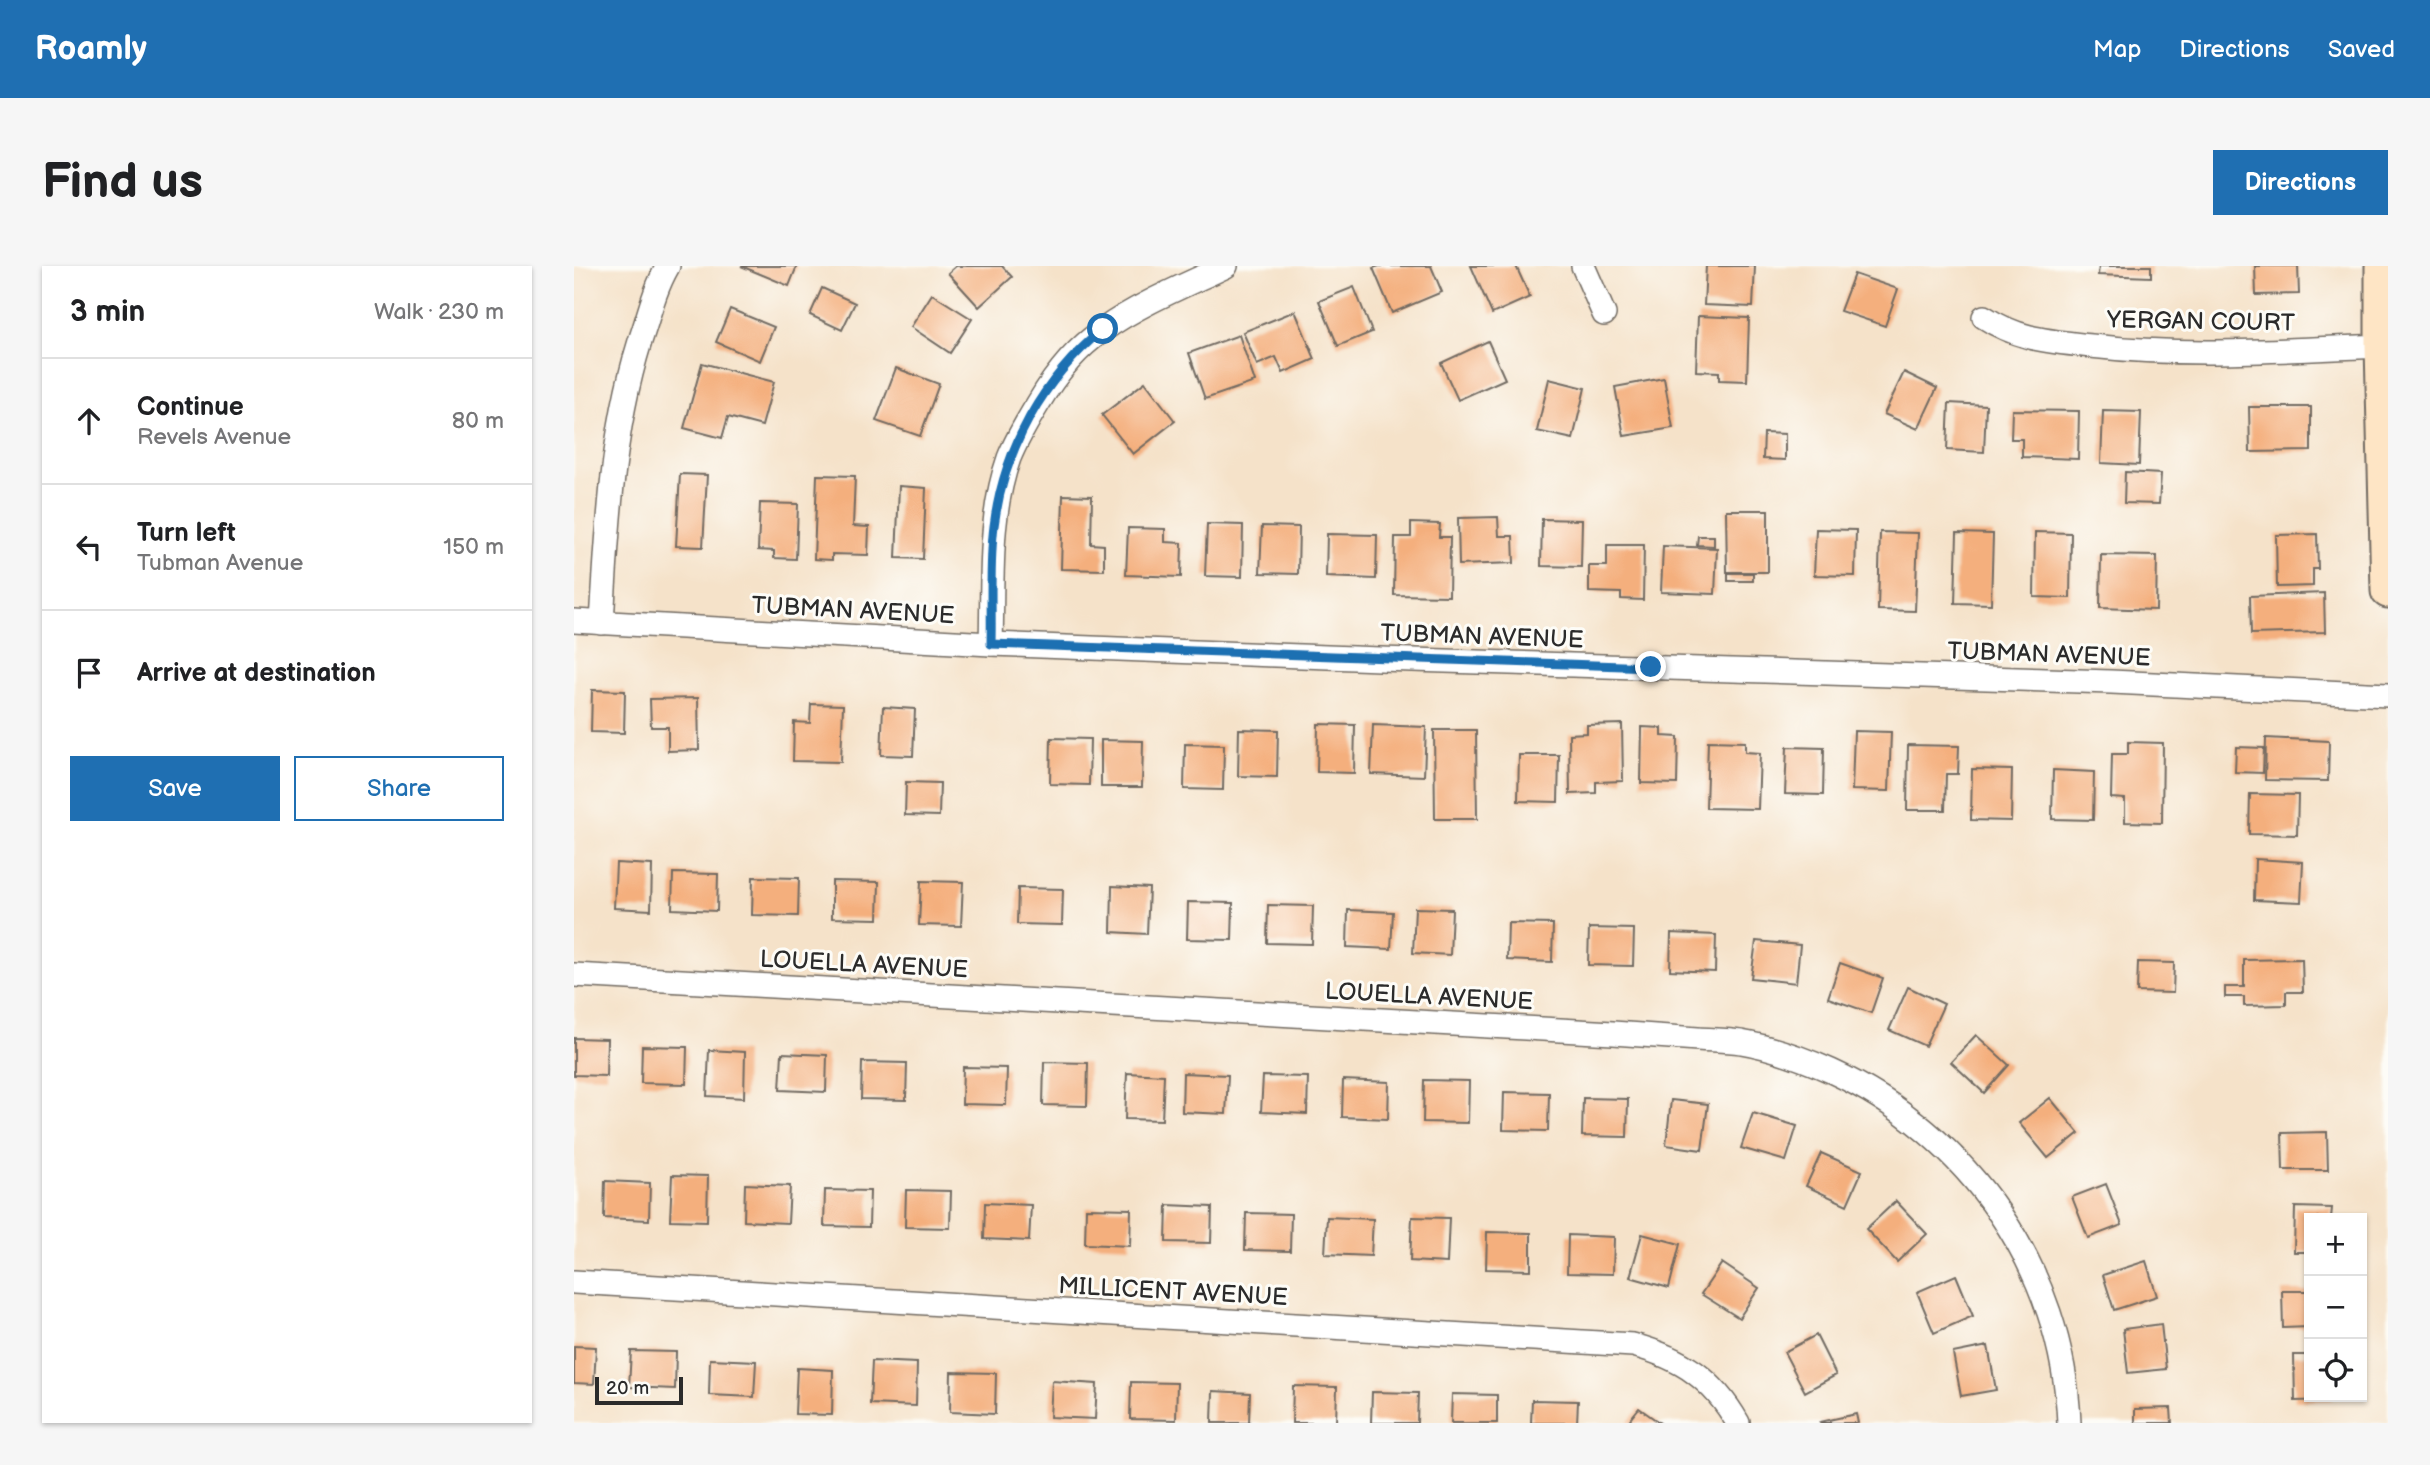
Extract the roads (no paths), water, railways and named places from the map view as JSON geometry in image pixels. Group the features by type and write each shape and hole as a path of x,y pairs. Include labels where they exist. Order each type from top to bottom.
{"street":[{"path":"991,644 994,527 1002,483 1021,433 1049,384 1083,346 1103,329 1168,293 1226,266"},
{"path":"1583,266 1604,314"},
{"path":"2382,266 2388,591"},
{"path":"602,623 611,483 620,419 661,268"},
{"name":"YERGAN COURT","path":"1984,317 1999,327 2032,339 2123,350 2228,353 2382,346"},
{"name":"TUBMAN AVENUE","path":"574,621 991,644 2111,682 2388,695"},
{"name":"LOUELLA AVENUE","path":"574,975 1534,1028 1741,1042 1782,1054 1829,1070 1896,1108 1925,1129 1951,1153 1988,1196 2020,1244 2045,1300 2065,1379 2069,1423"},
{"name":"MILLICENT AVENUE","path":"574,1282 1633,1345 1672,1358 1706,1381 1717,1391 1738,1423"}]}
